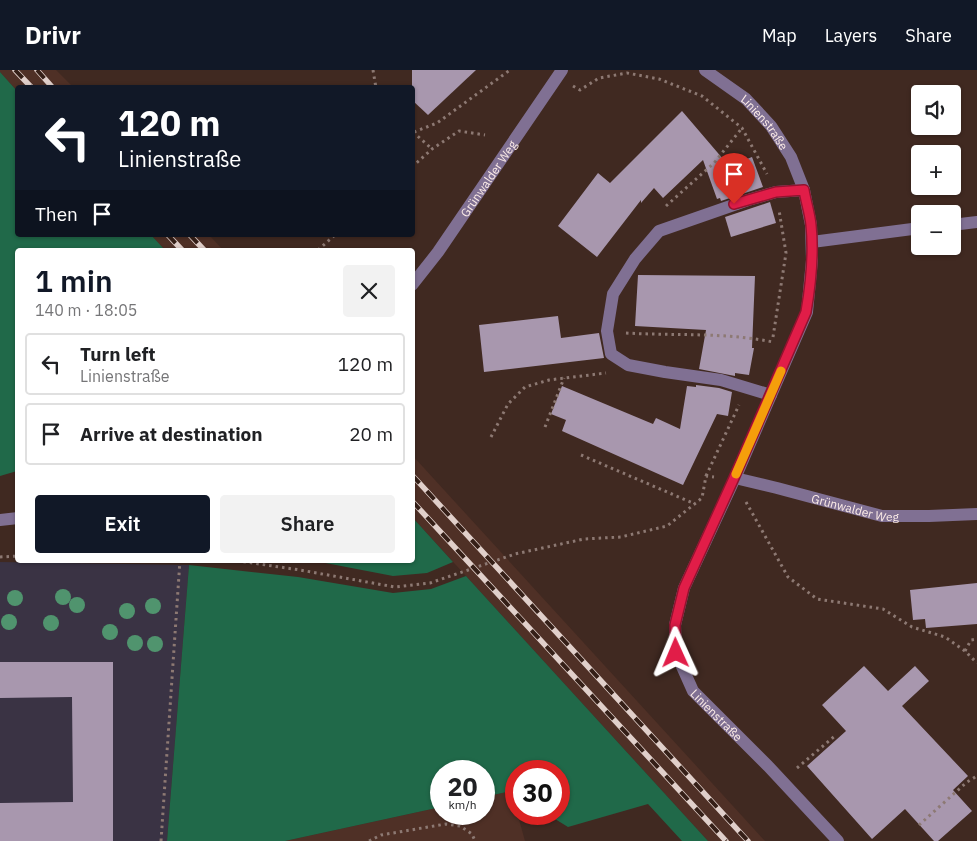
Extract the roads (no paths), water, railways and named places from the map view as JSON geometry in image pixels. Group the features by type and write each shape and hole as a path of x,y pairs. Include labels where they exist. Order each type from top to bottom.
{"street":[{"name":"Grünwalder Weg","path":"415,281 438,252 562,70"},
{"name":"Linienstraße","path":"705,70 746,99 771,126 792,157 804,190 811,225 811,277 806,312 771,395 684,588 675,625 676,653 693,691 838,841"},
{"path":"771,395 721,380 628,365 611,354 606,332 613,294 635,259 660,231 776,192 804,190"},
{"path":"961,224 977,222"},
{"path":"812,242 911,229"},
{"name":"Grünwalder Weg","path":"734,478 882,516 977,514"},
{"path":"0,520 15,518"}],"railway":[{"path":"15,70 29,85"},
{"path":"37,70 50,85"},
{"path":"170,237 180,248"},
{"path":"192,237 202,248"},
{"path":"415,478 748,841"},
{"path":"415,504 726,841"}]}
